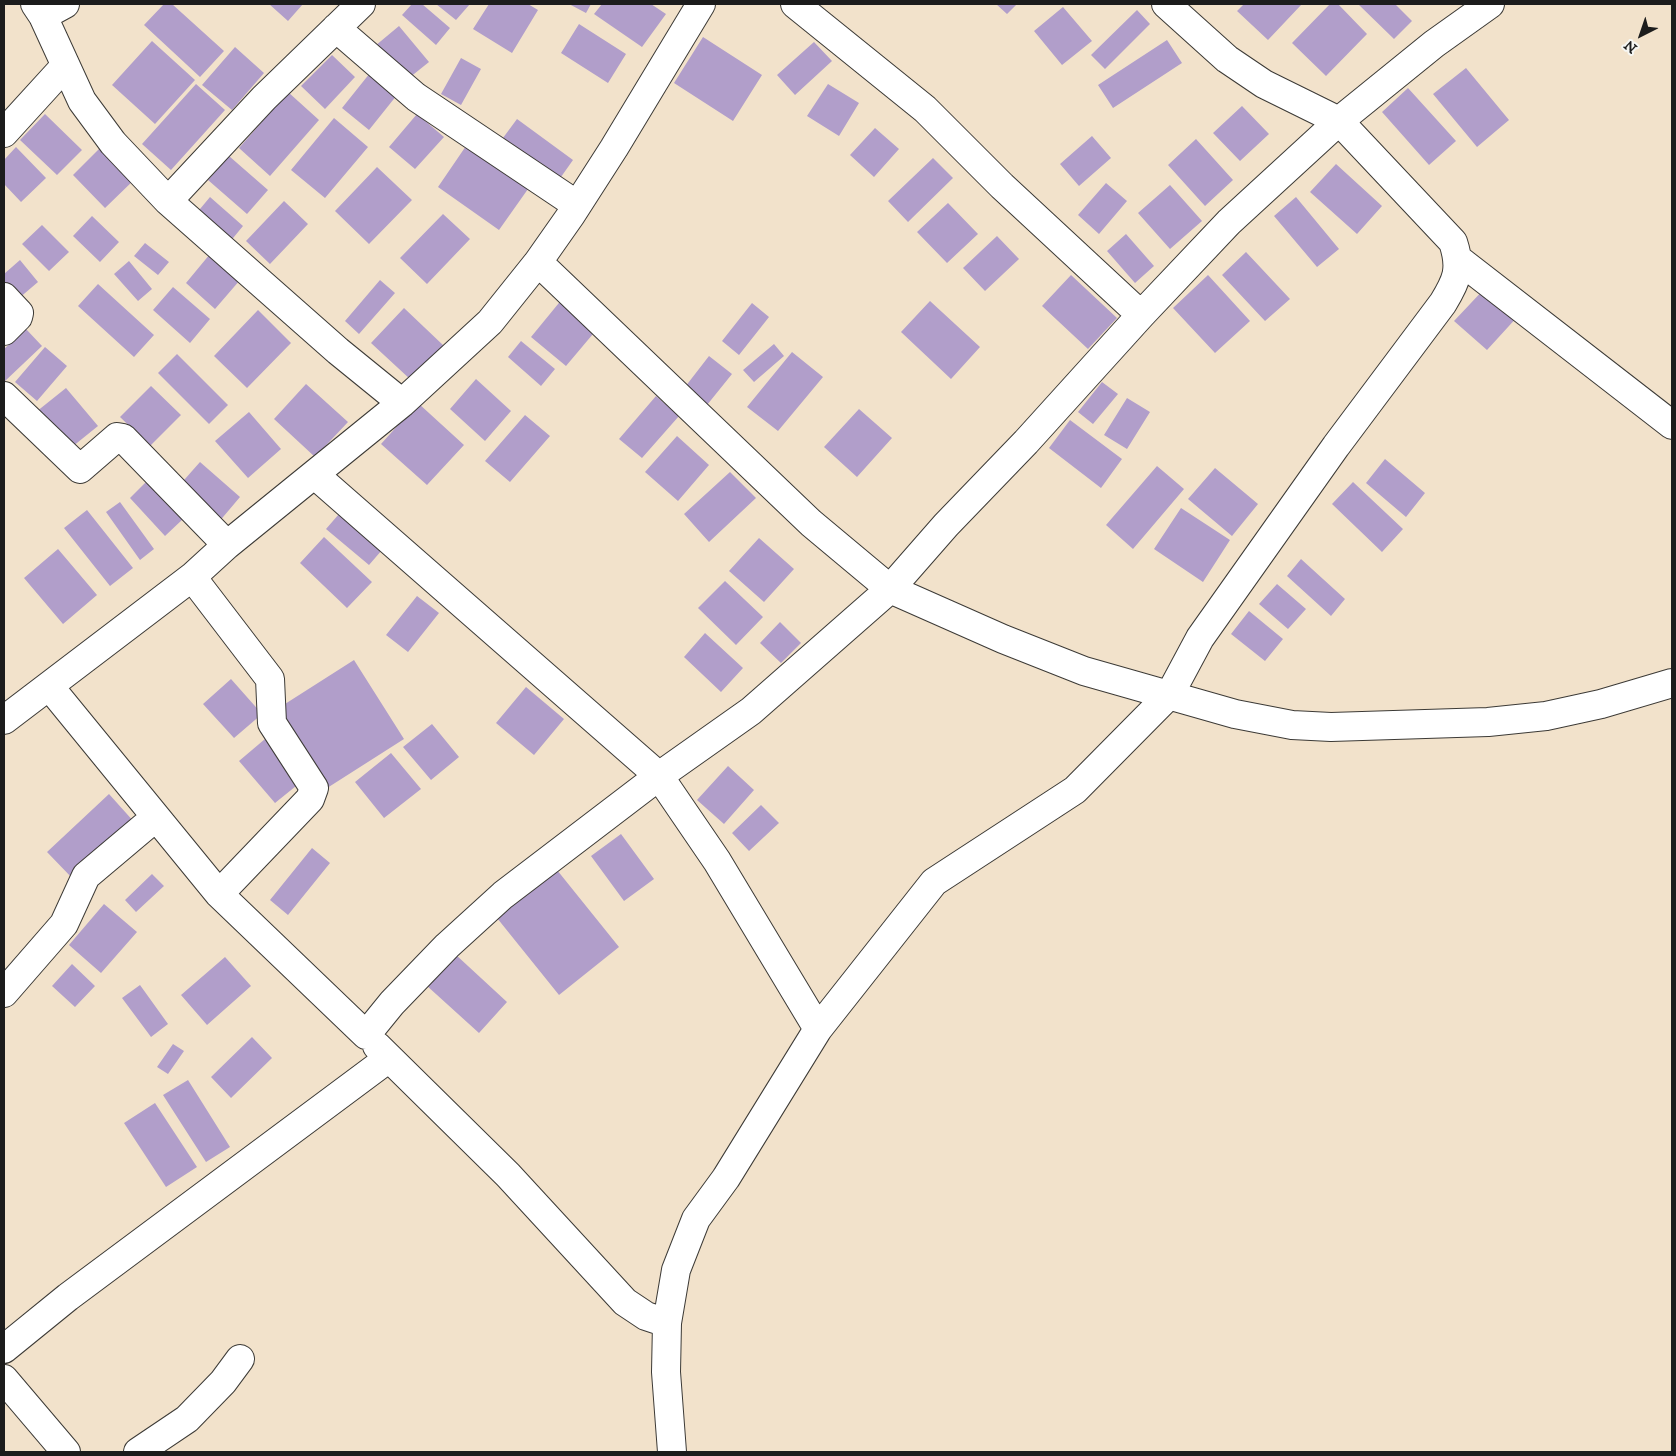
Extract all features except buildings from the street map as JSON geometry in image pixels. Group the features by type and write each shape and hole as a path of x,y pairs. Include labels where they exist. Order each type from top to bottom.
{"street":[{"path":"168,201 264,98 361,4"},
{"path":"4,720 192,577 227,545 402,403 490,322 538,262 577,205 701,4"},
{"path":"795,4 925,109 1002,186 1141,315"},
{"path":"672,1452 666,1372 667,1322 676,1270 696,1219 726,1178 818,1029 934,882 1074,790 1170,694 1200,638 1336,446 1443,303 1453,287 1458,273 1458,259 1453,242 1339,121 1264,84 1227,59 1166,4"},
{"path":"366,1035 392,1003 447,946 503,895 659,776 752,711 890,589 946,524 1026,442 1141,315 1229,222 1339,121 1490,4"},
{"path":"47,8 65,66 82,101 113,143 168,201 338,351 402,403"},
{"path":"336,28 416,96 577,205"},
{"path":"4,133 65,66"},
{"path":"1458,259 1672,425"},
{"path":"538,262 811,523 890,589 1003,639 1084,671 1235,714 1292,725 1331,727 1488,722 1546,716 1601,704 1672,683"},
{"path":"4,297 18,313 18,317 4,331"},
{"path":"4,396 80,469 117,437 124,438 227,545"},
{"path":"315,475 659,776 717,861 818,1029"},
{"path":"192,577 270,679 272,723 314,788 310,799 219,894"},
{"path":"49,686 219,894 508,1174 625,1302 646,1316 667,1322"},
{"path":"4,993 64,924 86,876 156,817"},
{"path":"4,1349 68,1297 389,1058"},
{"path":"138,1452 187,1419 223,1382 240,1359"},
{"path":"4,1379 66,1452"}]}
